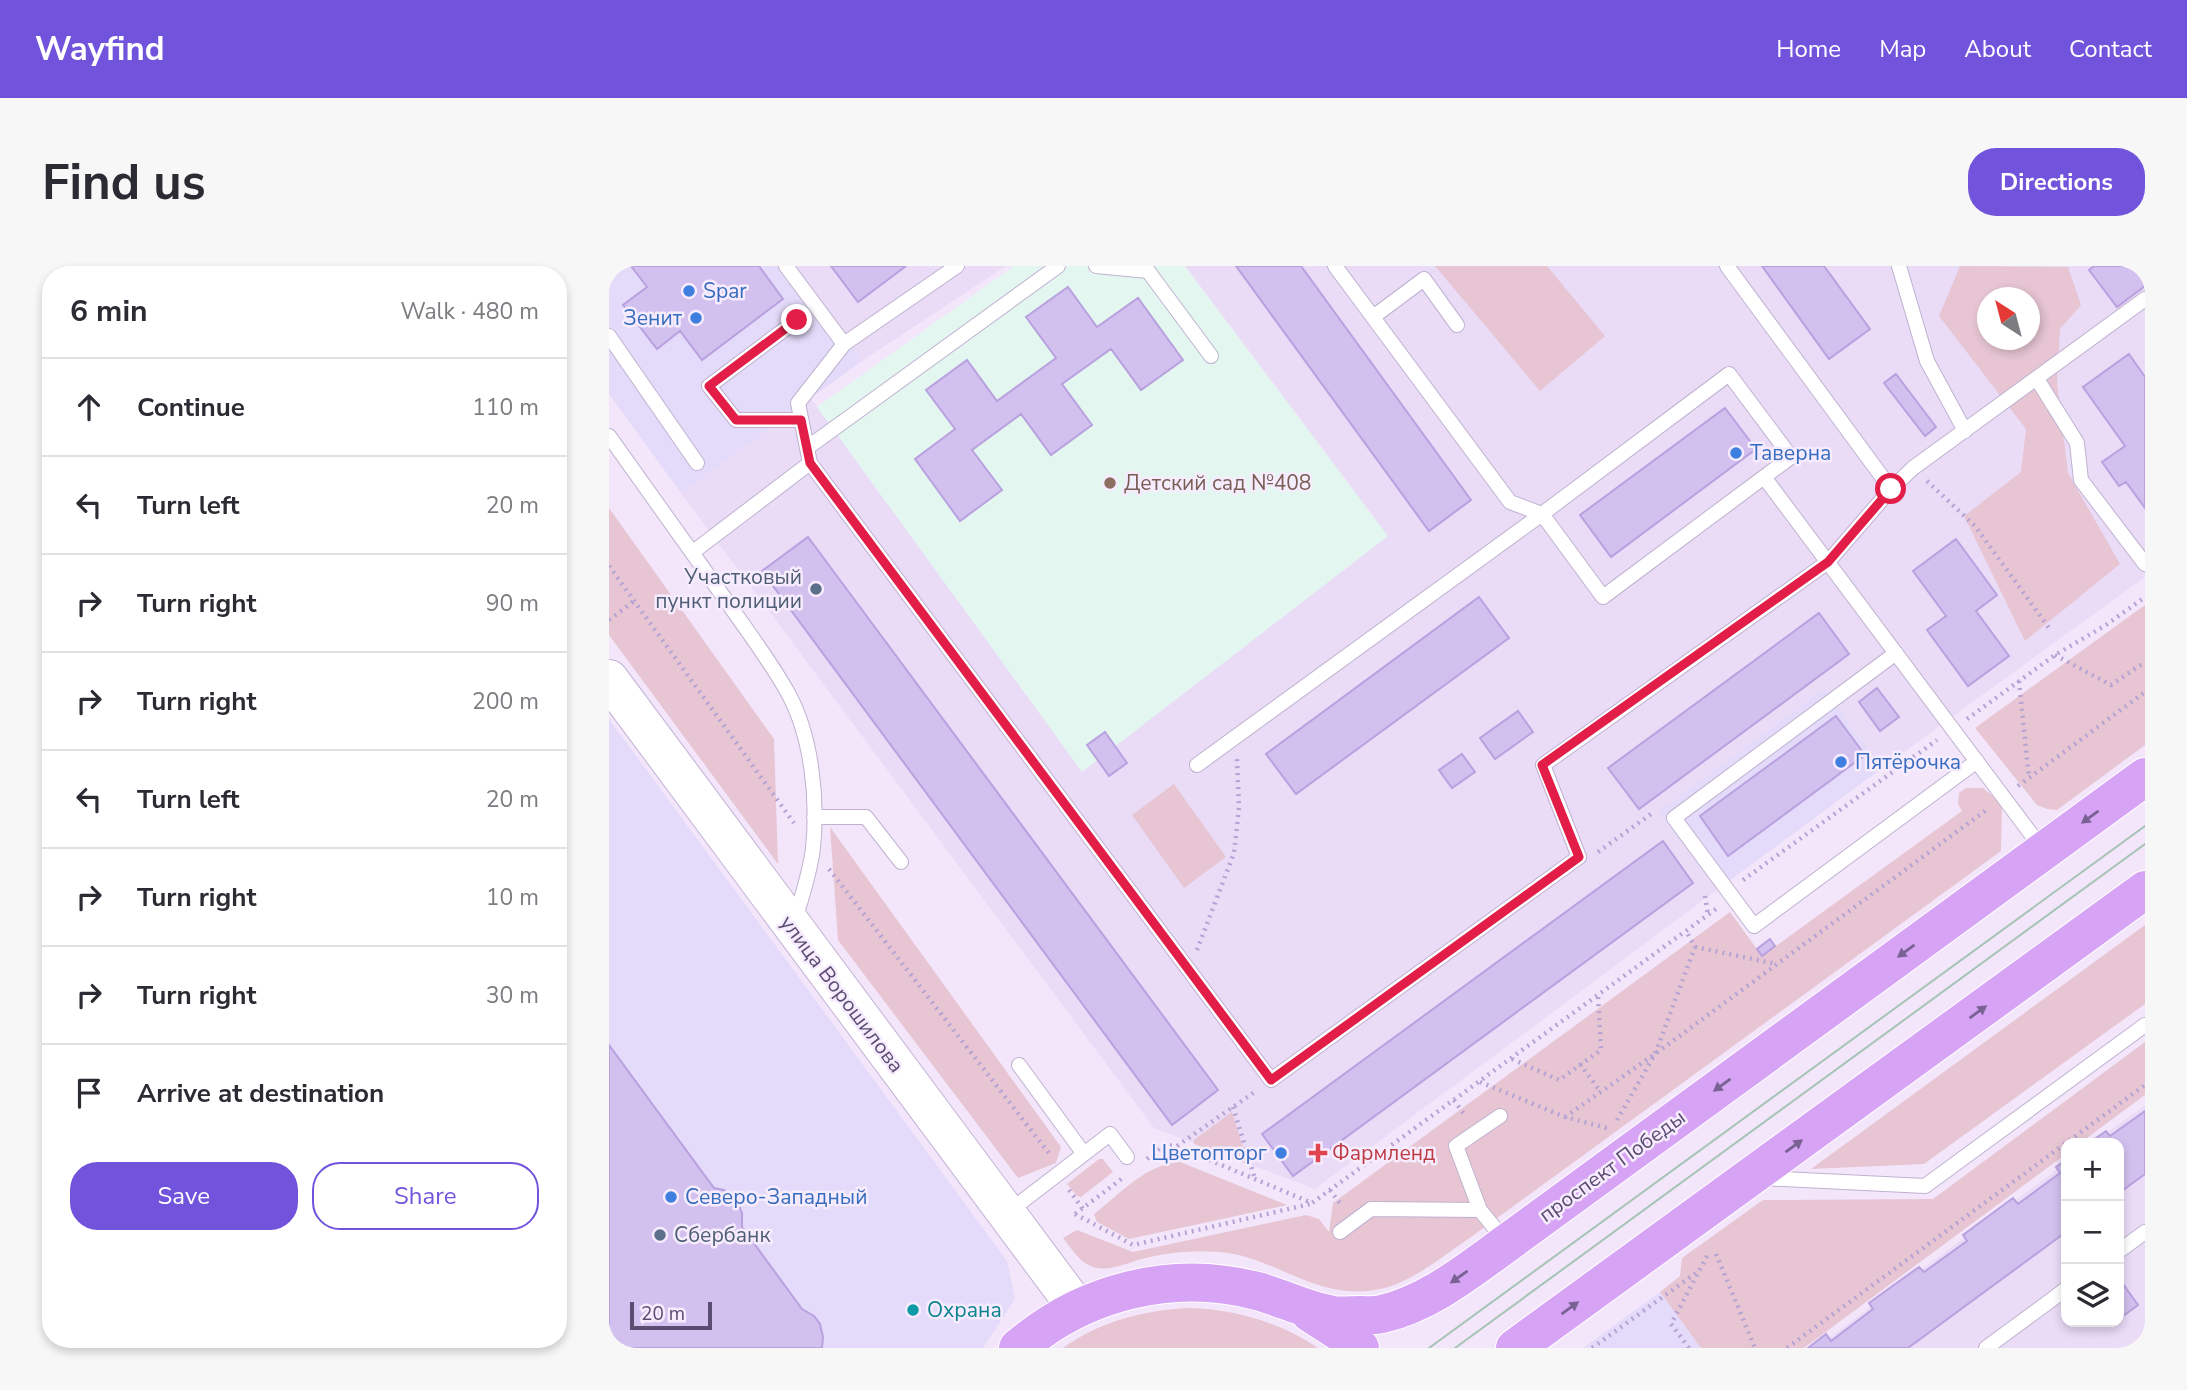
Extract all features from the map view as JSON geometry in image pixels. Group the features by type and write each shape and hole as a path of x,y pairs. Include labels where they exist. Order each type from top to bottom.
{"main road":[{"name":"проспект Победы","path":"1018,1348 1054,1321 1077,1308 1148,1285 1185,1282 1223,1284 1335,1315 1380,1315 1415,1303 1443,1289 2145,777"},
{"path":"1515,1348 2145,890"},
{"path":"1294,1305 1322,1319 1360,1348"}],"street":[{"name":"улица Ворошилова","path":"609,679 1077,1308"}],"lane":[{"path":"786,266 844,344"},
{"path":"957,266 844,344 798,402 808,456 1271,1080 1579,857 1542,765 1828,562 1891,489 1913,468 2145,299"},
{"path":"692,552 808,456 1058,266"},
{"path":"1096,266 1148,271 1211,356"},
{"path":"1197,765 1542,514 1729,374 1791,457 1603,597 1542,514 1510,502 1335,266"},
{"path":"1727,266 1891,489"},
{"path":"1899,266 1927,361 1965,430"},
{"path":"1373,317 1424,279 1457,325"},
{"path":"797,320 709,386 736,420 801,420"},
{"path":"609,337 698,463"},
{"path":"609,363 622,354"},
{"path":"2037,379 2077,443 2081,480 2145,564"},
{"path":"609,436 789,695 803,732 811,770 813,847 809,873 793,928"},
{"path":"1764,477 2044,850"},
{"path":"1896,653 1674,818 1754,926 1977,761"},
{"path":"814,817 866,817 901,862"},
{"path":"1750,1178 1925,1186 2145,1025"},
{"path":"1019,1065 1084,1154"},
{"path":"1500,1116 1456,1146 1481,1210 1507,1243"},
{"path":"1006,1213 1110,1134 1130,1163"},
{"path":"1340,1231 1371,1209 1481,1210"},
{"path":"2124,1247 2145,1232"},
{"path":"1986,1348 2061,1293"}],"path":[{"path":"1913,468 1975,526 2049,628"},
{"path":"609,566 813,847 1056,1163 1057,1174 1083,1209"},
{"path":"1728,891 2018,681 2145,597"},
{"path":"609,620 634,601"},
{"path":"2055,655 2111,685 2145,662"},
{"path":"2018,681 2029,779"},
{"path":"1565,1117 1655,1054 2145,692"},
{"path":"1189,970 1234,853 1239,808 1237,736"},
{"path":"1130,1163 1075,1214 1133,1245 1312,1203 1714,910"},
{"path":"1480,1082 1565,1117 1612,1129 1655,1054 1695,947 1686,930"},
{"path":"1695,947 1777,964"},
{"path":"1511,1058 1559,1080 1601,1050 1598,996"},
{"path":"1580,1064 1600,1091"},
{"path":"1787,1348 2145,1085"},
{"path":"1233,1107 1256,1180"},
{"path":"1143,1161 1164,1145 1176,1146 1312,1203"},
{"path":"1689,1348 1671,1324 1708,1254"},
{"path":"1716,1254 1755,1348"},
{"path":"1592,1348 1700,1270"}],"shaded area":[{"path":"609,266 793,266 862,361 681,493 609,394"},
{"path":"793,266 1006,266 862,361"},
{"name":"Детский сад №408","path":"1014,266 1185,266 1388,536 1082,772 817,407"},
{"path":"1185,266 2145,266 2145,577 1882,768 1824,690 1660,812 1717,890 1315,1189 1154,1128 681,493 811,398 1082,771 1387,536"},
{"path":"1435,266 1547,266 1605,336 1540,391"},
{"path":"1960,266 2068,267 2081,305 2060,329 2057,383 2068,473 2120,564 2025,641 1964,516 2021,472 2026,429 1939,316"},
{"path":"609,508 774,739 778,864 609,635"},
{"path":"2145,605 2145,745 2057,810 2037,805 1975,728"},
{"path":"1824,689 1882,768 1717,890 1659,812"},
{"path":"609,719 1007,1261 1015,1299 983,1348 609,1348"},
{"path":"1174,784 1226,857 1184,888 1132,815"},
{"path":"1966,788 1983,788 2002,804 2001,851 1435,1263 1409,1278 1382,1289 1347,1291 1309,1282 1257,1260 1210,1251 1167,1254 1100,1268 1084,1262 1063,1238 1077,1230 1133,1252 1306,1215 1319,1219 1329,1232 1333,1203 1730,912 1762,956 1962,811 1958,804 1959,793"},
{"path":"830,827 1061,1147 1056,1163 1018,1178 838,940"},
{"path":"2145,925 2145,1004 1924,1164 1811,1169"},
{"path":"2145,1042 2145,1095 2087,1138 2061,1138 2061,1158 1804,1348 1701,1348 1660,1292 1680,1276 1682,1258 1763,1200 1933,1199"},
{"path":"2145,1105 2145,1348 1815,1348 2061,1167 2061,1327 2124,1327 2124,1138 2100,1138"},
{"path":"1232,1112 1246,1164 1194,1144 1194,1140"},
{"path":"1099,1159 1103,1159 1113,1172 1081,1197 1077,1196 1067,1184"},
{"path":"1180,1162 1287,1205 1129,1239 1097,1222 1094,1214 1134,1181 1156,1168"},
{"path":"1660,1292 1701,1348 1583,1348"},
{"path":"1188,1308 1240,1314 1272,1324 1318,1348 1063,1348 1107,1324 1155,1311"}],"building":[{"name":"Зенит","path":"631,266 759,266 783,299 702,360 680,331 657,349 623,305 647,287"},
{"path":"831,266 906,266 858,302"},
{"path":"1236,266 1301,266 1471,500 1429,531"},
{"path":"1762,266 1824,266 1870,329 1829,359"},
{"path":"2094,266 2145,266 2145,286 2117,307 2089,270"},
{"path":"1068,287 1097,327 1138,298 1183,360 1141,390 1111,349 1062,384 1092,425 1051,455 1021,414 972,450 1002,490 960,521 915,459 955,429 926,390 967,360 997,401 1056,358 1026,317"},
{"path":"2129,354 2145,377 2145,508 2126,482 2119,486 2102,462 2125,446 2083,387"},
{"path":"1896,374 1936,427 1925,436 1884,383"},
{"path":"1725,408 1756,449 1611,557 1580,515"},
{"path":"808,537 1218,1090 1172,1125 762,571"},
{"path":"1956,539 1997,595 1976,611 2009,656 1968,686 1927,630 1946,616 1913,571"},
{"path":"1479,597 1509,638 1296,794 1266,754"},
{"path":"1819,613 1849,654 1639,809 1608,768"},
{"path":"1877,688 1899,717 1880,731 1859,702"},
{"path":"1518,711 1533,732 1495,759 1480,738"},
{"path":"1836,716 1865,755 1728,856 1700,816"},
{"path":"1105,732 1127,763 1109,776 1087,745"},
{"path":"1462,754 1475,772 1452,788 1439,770"},
{"path":"1663,841 1693,883 1293,1176 1262,1134"},
{"path":"1770,939 1775,946 1762,956 1757,949"},
{"name":"Северо-Западный","path":"609,1045 714,1188 724,1190 736,1199 742,1213 742,1227 802,1309 814,1316 820,1324 822,1348 609,1348"},
{"path":"2145,1111 2145,1174 2124,1189 2124,1138 2096,1138 2106,1131 2110,1136"},
{"path":"2061,1164 2061,1236 1908,1348 1808,1348 1826,1334 1831,1341 1873,1309 1869,1303 1919,1267 1924,1272 1967,1241 1963,1235 2013,1198 2018,1204 2060,1173 2056,1167"},
{"path":"2124,1285 2138,1305 2124,1315"}],"tram line":[{"path":"1429,1348 2145,826"},
{"path":"1455,1348 2145,844"}],"place":[{"name":"Spar","path":"689,291"},
{"name":"Зенит","path":"696,318"},
{"name":"Таверна","path":"1736,453"},
{"name":"Детский сад №408","path":"1110,483"},
{"name":"Участковый пункт полиции","path":"816,589"},
{"name":"Пятёрочка","path":"1841,762"},
{"name":"Цветопторг","path":"1281,1153"},
{"name":"Фармленд","path":"1318,1153"},
{"name":"Северо-Западный","path":"671,1197"},
{"name":"Сбербанк","path":"660,1235"},
{"name":"Охрана","path":"913,1310"}],"route":[{"path":"797,320 709,386 736,420 801,420 810,463 1271,1080 1579,857 1542,765 1828,562 1891,489"}]}
